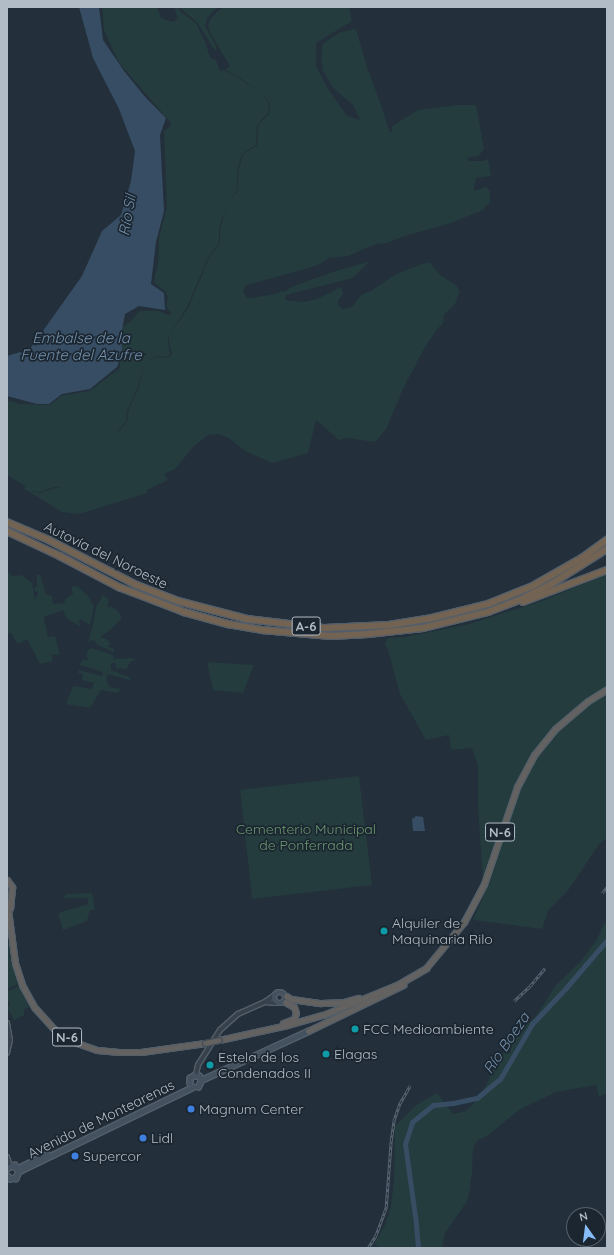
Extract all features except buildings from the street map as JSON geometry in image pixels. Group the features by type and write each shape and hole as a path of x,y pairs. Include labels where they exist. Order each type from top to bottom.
{"highway":[{"name":"Autovía del Noroeste","path":"7,522 49,540 136,586 178,601 247,619 325,628 359,627 428,619 466,611 533,586 582,558 607,540"},
{"name":"Autovía del Noroeste","path":"7,531 132,593 184,612 228,624 290,634 331,636 368,634 423,628 469,618 522,599 570,574 607,549"},
{"path":"562,569 607,536"},
{"path":"423,628 458,623 489,614 607,570"},
{"name":"N-6","path":"7,902 15,962 22,985 35,1008 56,1031 74,1042 98,1050 141,1052 205,1043 317,1017 397,984 426,968 464,922 484,884 517,787 534,756 555,730 588,701 607,689"},
{"path":"7,880 12,887 8,915"},
{"path":"308,1031 408,983 426,968"},
{"path":"286,999 333,1003 351,1000 397,984"},
{"name":"N-6","path":"244,1035 294,1019 296,1013 294,1007 286,999"}],"main road":[{"path":"282,992 286,999 282,1004 276,1003 275,995 282,992"},
{"path":"201,1080 196,1075 190,1078 191,1085 199,1086 201,1080 308,1031"},
{"name":"Avenida de Montearenas","path":"7,1177 10,1179 16,1178 19,1169 191,1085"},
{"path":"9,1167 19,1169"}],"street":[{"path":"196,1075 198,1065 220,1030 238,1014 265,1002 275,995"},
{"path":"265,1002 276,1003"},
{"path":"7,1023 10,1040 7,1053"},
{"path":"7,1157 9,1167"}],"green space":[{"path":"102,7 157,7 161,18 173,22 178,18 174,7 178,7 180,11 196,23 206,44 210,58 216,60 220,71 223,70 236,76 262,94 239,77 225,70 230,66 209,31 208,25 211,18 219,10 225,7 349,7 352,21 316,43 316,66 327,87 347,116 360,120 353,105 333,88 322,69 322,46 325,42 340,32 356,29 367,67 390,132 392,132 392,126 418,110 457,105 476,105 484,149 478,156 467,159 469,161 484,161 488,159 491,176 476,178 474,187 474,191 486,187 490,191 490,202 483,210 448,224 408,235 387,243 376,244 348,256 329,258 320,264 302,270 247,285 243,291 246,297 251,298 276,294 281,291 285,292 291,287 370,261 353,278 286,295 285,300 303,302 317,299 341,287 343,294 338,301 339,306 343,309 352,307 361,295 371,291 396,274 425,263 430,263 440,275 456,285 460,291 455,304 444,315 443,324 438,328 425,347 404,387 386,429 375,442 347,438 339,440 316,420 308,453 272,463 245,451 229,438 217,434 208,435 193,447 175,469 164,474 168,480 147,490 148,493 79,514 62,512 24,489 25,486 7,475 7,400 20,404 50,405 61,396 89,391 119,369 120,364 115,353 122,350 118,342 121,328 132,320 139,311 159,311 168,315 171,313 166,306 168,297 165,291 155,283 154,279 158,265 159,238 167,207 164,131 171,126 171,123 119,63 104,30","holes":["262,94 269,102 270,109 268,115 258,125 257,146 243,154 238,172 238,190 230,200 237,190 237,172 242,154 256,145 257,125 267,114 269,109 268,102","227,210 223,217 220,230 220,243 210,256 188,308 169,336 187,307 209,256 219,243 219,230 222,217","169,336 169,343 172,353 171,356 166,358 156,357 145,363 156,356 166,357 170,355 168,341","145,363 139,387 129,408 127,421 116,433 126,421 128,408 138,387","55,487 62,488 55,488 40,493 29,491 40,492"]},
{"path":"179,7 218,7 207,18 205,26 217,48 215,51 197,22"},
{"path":"7,570 12,576 21,575 32,583 35,599 38,594 38,591 35,592 34,587 37,587 37,575 40,575 46,594 52,596 52,602 55,604 64,603 66,598 73,594 71,587 77,586 89,597 94,607 90,625 80,619 79,621 81,627 66,618 63,610 44,617 48,637 55,636 60,654 52,655 53,661 40,664 27,639 18,644 11,633 7,634"},
{"path":"607,574 607,838 600,843 569,889 548,911 542,929 473,920 484,895 478,808 478,765 472,748 451,750 449,735 426,740 400,694 385,644 387,638 405,637 469,624 542,601"},
{"path":"103,595 109,600 107,607 110,606 117,610 122,618 110,630 100,637 107,639 111,644 107,646 114,649 114,652 97,645 96,642 92,640 88,642 96,607"},
{"path":"91,648 113,655 114,659 132,658 137,660 131,661 126,670 120,668 116,669 116,663 111,663 111,670 131,678 130,680 108,674 106,680 110,687 120,689 118,693 101,690 90,708 66,704 73,686 92,689 94,683 82,680 83,674 78,673 79,670 102,676 103,672 80,665 82,660 89,660 86,656 88,650"},
{"path":"207,662 254,665 243,693 213,690"},
{"name":"Cementerio Municipal de Ponferrada","path":"359,776 372,885 252,899 240,790"},
{"path":"92,893 95,910 91,910 87,921 63,930 58,913 88,904 88,898 64,898 66,894"},
{"path":"607,922 607,1093 599,1097 596,1085 556,1092 519,1110 487,1136 478,1140 473,1148 472,1173 468,1200 445,1233 442,1248 381,1248 374,1244 385,1225 391,1206 394,1179 395,1126 416,1105 437,1093 453,1114 466,1111 482,1094 495,1066 511,1040 536,1016 556,985 581,961 596,941 604,924"},
{"path":"7,935 18,984 7,989"},
{"path":"19,986 29,1007 24,1010 24,1015 14,1020 7,1007 10,1005 7,999 7,991"}],"water":[{"name":"Embalse de la Fuente del Azufre","path":"79,7 99,7 103,40 124,71 146,98 166,118 160,135 164,211 156,242 151,284 164,293 165,310 139,306 125,314 121,335 122,353 117,367 90,389 62,394 49,404 37,404 7,396 7,356 30,349 82,276 102,231 121,215 131,181 135,151 119,109 93,58"},
{"path":"416,816 423,817 425,831 413,831 412,819"}],"waterway":[{"name":"Río Boeza","path":"418,1248 405,1144 412,1122 433,1105 477,1098 500,1079 532,1024 565,989 607,940"}],"railway":[{"path":"602,893 607,887"},
{"path":"514,1001 530,986 545,968"},
{"path":"368,1248 376,1235 386,1207 394,1120 400,1103 410,1086"}],"place":[{"name":"Alquiler de Maquinaria Rilo","path":"384,931"},
{"name":"FCC Medioambiente","path":"355,1029"},
{"name":"Elagas","path":"326,1054"},
{"name":"Estela de los Condenados II","path":"210,1065"},
{"name":"Magnum Center","path":"191,1109"},
{"name":"Lidl","path":"143,1138"},
{"name":"Supercor","path":"75,1156"}],"water label":[{"name":"Río Sil","path":"127,215"}]}
